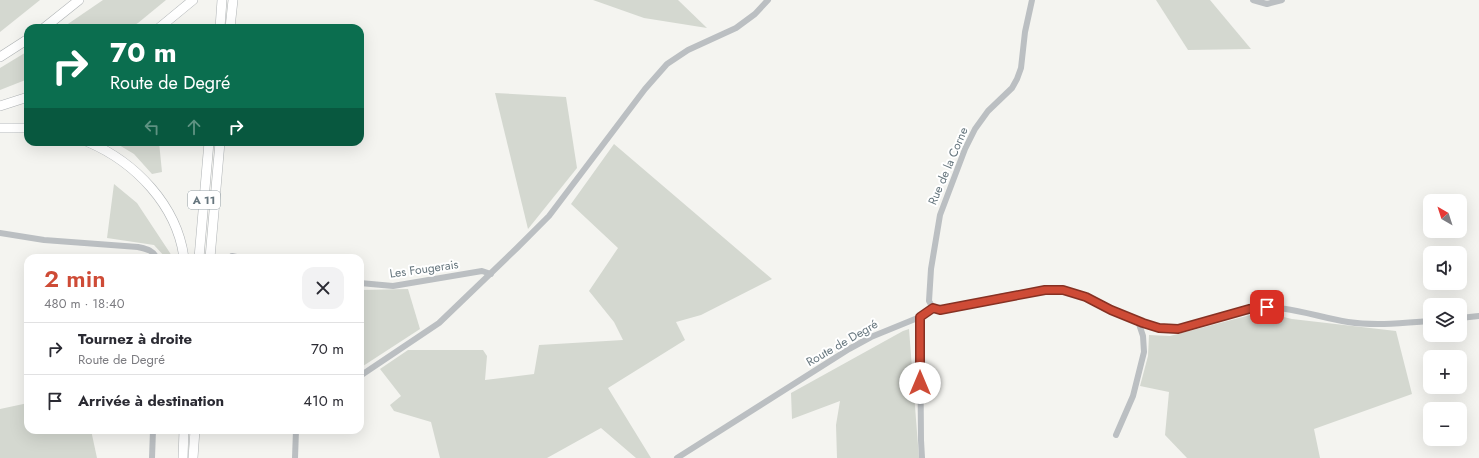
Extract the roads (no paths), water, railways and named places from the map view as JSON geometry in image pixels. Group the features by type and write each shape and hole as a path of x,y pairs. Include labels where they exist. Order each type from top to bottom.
{"highway":[{"path":"49,24 79,0"},
{"path":"164,24 193,0"},
{"path":"220,24 222,1"},
{"path":"230,24 233,2"},
{"path":"0,57 24,42"},
{"path":"0,106 24,98"},
{"path":"0,128 24,128"},
{"path":"96,146 120,158 148,183 171,219 183,254"},
{"name":"A 11","path":"199,254 210,146"},
{"name":"A 11","path":"210,254 220,146"},
{"path":"183,458 184,434"},
{"path":"193,458 195,434"}],"street":[{"path":"364,373 430,330 491,274 549,216 645,89 667,64 688,50 736,28 755,14 768,0"},
{"name":"Rue de la Corne","path":"933,308 929,301 940,215 965,149 975,129 988,112 1012,88 1017,79 1021,68 1025,32 1032,0"},
{"path":"1252,0 1267,4 1282,0"},
{"path":"0,233 44,240 138,247 147,249 155,254"},
{"name":"Les Fougerais","path":"364,283 393,286 468,273 482,272 491,274"},
{"path":"933,308 940,310 1045,290 1063,290 1086,297 1138,321 1159,328 1178,329 1249,309 1267,307 1285,308 1348,322 1374,324 1423,321"},
{"name":"Route de Degré","path":"676,458 871,337 920,317 933,308"},
{"path":"1467,317 1479,316"},
{"path":"920,317 922,458"},
{"path":"1116,435 1133,396 1144,352 1143,336 1138,321"},
{"path":"152,458 153,434"},
{"path":"295,458 296,434"}]}
